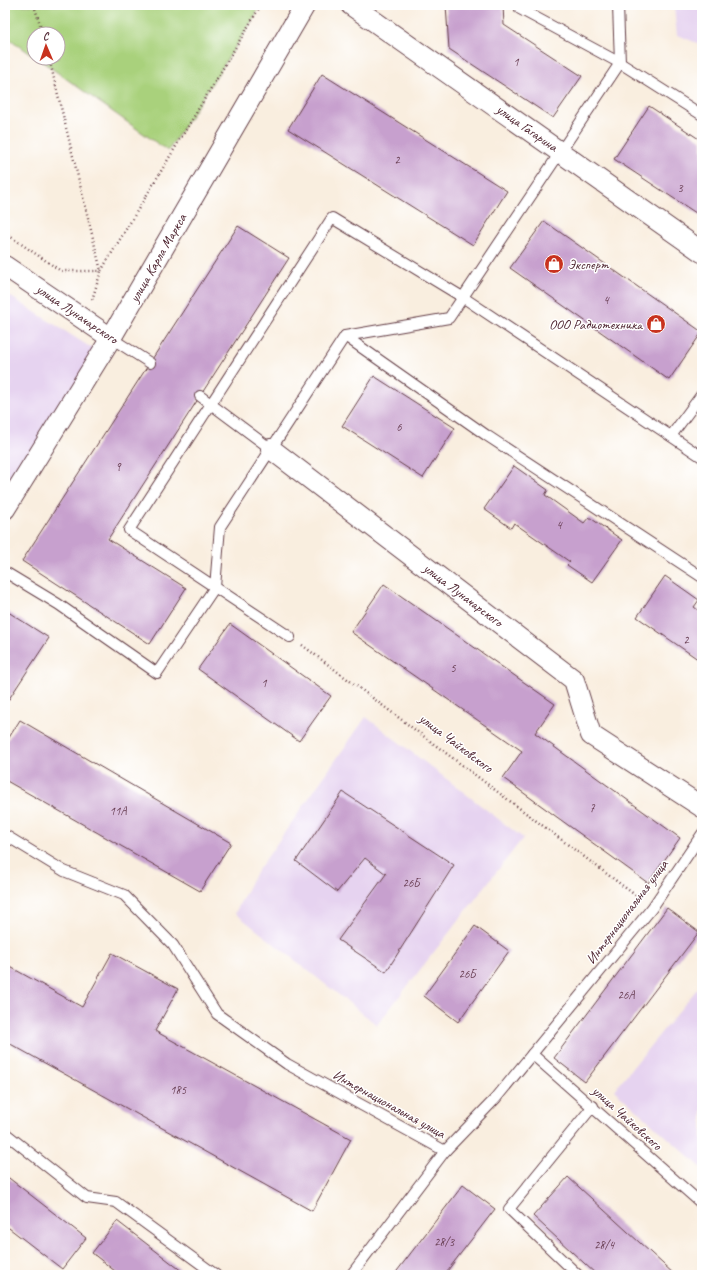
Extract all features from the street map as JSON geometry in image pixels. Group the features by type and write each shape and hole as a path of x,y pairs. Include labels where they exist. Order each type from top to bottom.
{"street":[{"name":"улица Карла Маркса","path":"5,509 112,338 305,5"},
{"name":"улица Гагарина","path":"351,5 702,252"},
{"name":"улица Луначарского","path":"5,266 112,338"},
{"name":"улица Луначарского","path":"271,449 574,680 591,735 702,807"}],"lane":[{"path":"520,5 520,9 620,63 702,115"},
{"path":"5,572 58,604 157,673 215,587 220,528 345,336 449,318 464,298 620,63 618,5"},
{"path":"290,637 129,530 332,218 464,298 702,457"},
{"path":"345,336 486,435 702,576"},
{"name":"улица Луначарского","path":"112,338 150,363"},
{"path":"672,436 702,394"},
{"name":"улица Луначарского","path":"200,396 271,449"},
{"name":"Интернациональная улица","path":"5,835 64,871 124,895 172,945 217,1014 287,1064 445,1151 496,1098 652,908 702,834"},
{"name":"улица Чайковского","path":"532,1054 702,1204"},
{"path":"578,1275 509,1209 592,1106"},
{"path":"5,1133 87,1198 116,1202 216,1275"},
{"path":"351,1275 445,1151"}],"path":[{"path":"34,5 41,26"},
{"path":"92,301 101,271 261,5"},
{"path":"51,66 101,271"},
{"path":"5,233 60,271 101,271"},
{"name":"улица Чайковского","path":"290,637 652,908"}],"shaded area":[{"path":"674,5 702,5 702,45 677,35"},
{"path":"5,293 101,354 5,501"},
{"path":"366,717 523,838 377,1025 235,913 254,876"},
{"path":"702,983 702,1168 614,1090"}],"green space":[{"path":"5,5 258,5 256,15 168,151 48,66 66,66 66,26 26,26 26,50 5,36"}],"building":[{"path":"446,5 503,5 504,25 582,76 553,118 449,49"},
{"path":"322,74 507,191 473,245 288,129"},
{"path":"649,106 702,141 702,217 614,159"},
{"path":"544,221 702,332 669,380 510,268"},
{"path":"238,226 289,258 108,539 186,588 150,644 22,561"},
{"path":"374,376 455,428 423,478 342,426"},
{"path":"514,466 548,490 545,495 584,523 589,517 622,540 592,582 567,565 570,562 514,523 511,528 484,509"},
{"path":"665,576 699,600 694,607 702,613 702,662 637,617"},
{"path":"384,584 555,704 535,733 680,838 648,883 503,778 522,751 351,632"},
{"path":"5,610 49,638 5,705"},
{"path":"230,624 331,696 299,741 198,669"},
{"path":"20,720 231,843 200,891 5,780 5,744"},
{"path":"343,792 454,865 386,972 338,940 386,874 365,858 337,892 296,861"},
{"path":"667,908 699,932 585,1082 554,1058"},
{"path":"475,926 509,951 458,1022 424,996"},
{"path":"112,953 178,989 155,1031 351,1139 312,1211 5,1041 5,964 82,1007"},
{"path":"5,1175 86,1238 62,1269 5,1225"},
{"path":"568,1177 675,1275 597,1275 533,1216"},
{"path":"463,1185 495,1209 444,1275 394,1275"},
{"path":"117,1221 187,1275 120,1275 92,1253"}],"place":[{"name":"Эксперт","path":"554,264"},
{"name":"ООО Радиотехника","path":"656,324"}]}
